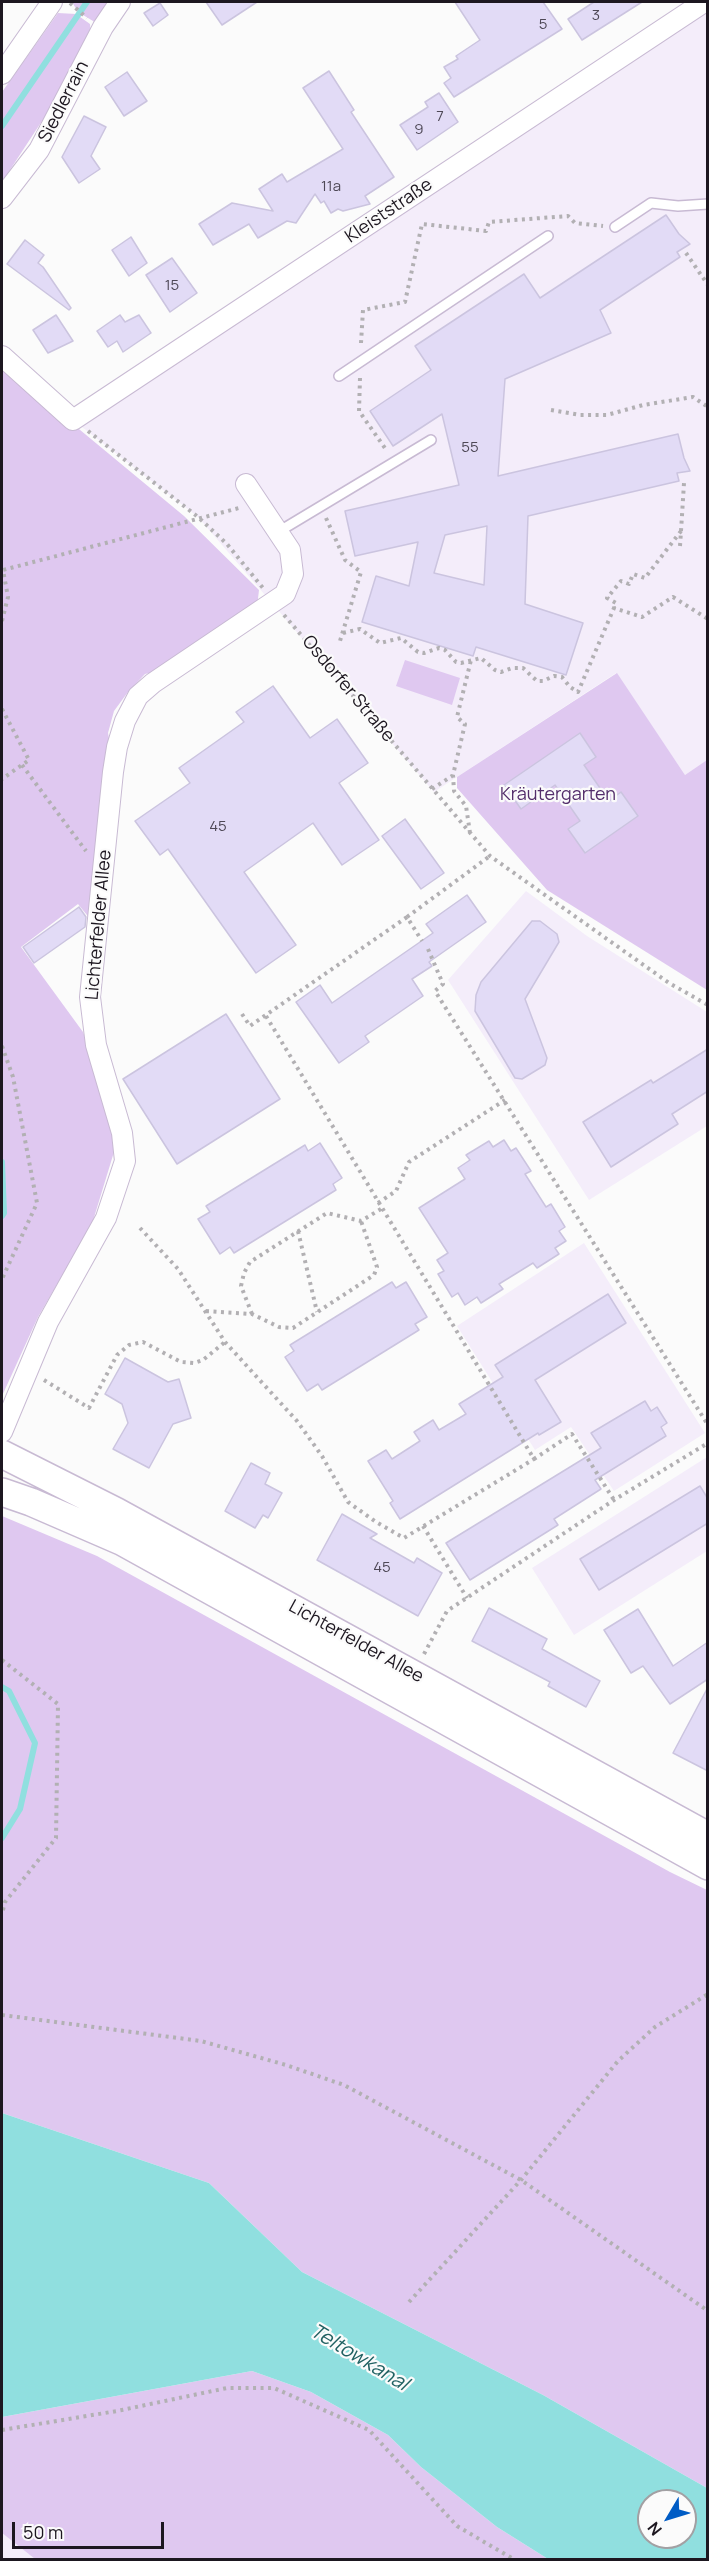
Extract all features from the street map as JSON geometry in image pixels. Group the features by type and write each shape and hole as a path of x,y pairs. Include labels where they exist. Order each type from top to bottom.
{"main road":[{"name":"Lichterfelder Allee","path":"2,1454 117,1512 708,1836"},
{"name":"Lichterfelder Allee","path":"2,1491 121,1541 708,1866"}],"street":[{"path":"2,74 52,2"},
{"name":"Siedlerrain","path":"2,198 39,150 103,27 120,2"},
{"name":"Kleiststraße","path":"73,420 704,2"},
{"path":"2,356 73,420"},
{"name":"Lichterfelder Allee","path":"2,1432 48,1322 106,1218 124,1161 122,1133 96,1045 90,997 117,747 125,721 138,696 153,683 285,594 293,574 290,550 246,484"}],"lane":[{"path":"615,227 651,203 678,206 708,204"},
{"path":"339,376 548,236"},
{"path":"278,532 431,440"}],"path":[{"path":"686,253 708,285"},
{"path":"551,410 580,415 606,415 643,405 693,397 708,407"},
{"name":"Osdorfer Straße","path":"73,420 198,517 227,544 490,856 669,983 708,1005"},
{"path":"680,546 684,483"},
{"path":"2,621 8,597 3,570 198,517 260,503"},
{"path":"321,506 345,560 361,572 340,641"},
{"path":"343,633 360,628 380,643 401,638 418,652 424,653 440,648 456,662 481,658 495,670 501,672 512,668 523,668 537,681 554,676 562,677 570,687 578,692 616,603 607,598 621,581 629,584 633,574 645,578 681,531"},
{"path":"614,608 642,617 673,597 708,619"},
{"path":"470,833 466,806 454,791 453,775 465,724 458,717 471,660"},
{"path":"2,709 29,760 2,779"},
{"path":"22,765 103,873"},
{"path":"432,789 453,775"},
{"path":"242,1014 250,1026 266,1016 490,856"},
{"path":"407,917 422,941"},
{"path":"428,949 442,984 435,991 708,1425"},
{"path":"266,1016 534,1459"},
{"path":"2,1046 13,1077 38,1203 2,1279"},
{"path":"378,1203 396,1191 409,1162 505,1100"},
{"path":"252,1314 241,1286 250,1262 327,1213 361,1221 381,1209"},
{"path":"205,1311 252,1314 279,1327 293,1328 374,1275 377,1267 361,1221"},
{"path":"140,1227 178,1269 225,1342 297,1421 322,1456 348,1502 376,1522 404,1538 572,1434 614,1500"},
{"path":"298,1232 317,1312"},
{"path":"26,1370 89,1408 117,1355 129,1345 143,1342 181,1362 194,1364 225,1342"},
{"path":"414,1673 447,1611 614,1500 708,1443"},
{"path":"423,1526 467,1598"},
{"path":"2,1660 58,1704 56,1838 5,1902 2,1914"},
{"path":"409,2302 520,2180 618,2061 655,2027 708,1994"},
{"path":"2,2016 201,2040 344,2085 520,2180 708,2311"},
{"path":"2,2430 117,2411 226,2388 274,2388 369,2430 457,2526 515,2559"}],"shaded area":[{"path":"707,2 708,760 685,775 616,673 434,792 198,517 73,420"},
{"path":"526,891 587,936 707,1012 707,1126 589,1200 448,980"},
{"path":"584,1243 705,1433 614,1491 571,1427 535,1450 457,1326"},
{"path":"707,1457 707,1551 574,1635 532,1568"},
{"path":"2,2533 35,2559 2,2559"}],"green space":[{"path":"72,2 120,2 103,27 78,12"},
{"path":"58,13 76,14 90,24 91,35 61,92 2,182 2,92"},
{"path":"2,360 62,415 184,516 259,590 257,607 162,670 145,674 114,711 108,733 111,749 95,925 78,904 21,947 83,1032 108,1103 114,1152 92,1224 38,1317 2,1396"},
{"path":"405,660 460,678 452,705 396,686"},
{"name":"Kräutergarten","path":"617,673 685,775 707,760 707,990 547,890 457,788 457,777"},
{"path":"2,1516 97,1556 670,1872 707,1890 707,2488 543,2395 302,2272 209,2183 2,2113"},
{"path":"252,2371 311,2392 388,2435 421,2467 497,2527 548,2559 35,2559 2,2533 2,2417"}],"water":[{"name":"Teltowkanal","path":"2,2113 209,2183 302,2272 543,2395 707,2488 707,2559 548,2559 497,2527 421,2467 388,2435 311,2392 252,2371 2,2417"}],"building":[{"path":"206,2 257,2 222,25"},
{"path":"455,2 543,2 562,29 454,97 444,83 451,78 444,67 458,59 456,56 480,40"},
{"path":"594,2 642,2 582,40 568,19"},
{"path":"160,3 168,15 153,26 144,13"},
{"path":"329,71 354,110 351,112 394,177 365,196 370,204 343,211 338,209 331,213 324,201 321,203 315,194 296,223 287,221 258,238 249,224 213,245 199,224 232,203 273,211 259,189 282,174 287,182 343,149 303,88"},
{"path":"127,72 147,101 124,116 105,87"},
{"path":"439,93 458,122 417,150 400,125 428,107 425,102"},
{"path":"84,116 106,127 91,156 100,169 79,183 62,157"},
{"path":"666,215 679,234 690,244 677,252 680,257 600,310 611,333 505,379 498,476 678,434 690,471 677,473 679,481 528,516 525,604 583,623 566,675 476,647 473,656 362,622 376,576 409,586 418,542 355,556 345,511 459,485 442,414 393,446 370,411 431,370 415,346 524,274 540,298","holes":["487,526 484,585 434,573 445,535"]},
{"path":"131,237 147,263 129,276 112,250"},
{"path":"25,240 44,255 38,263 71,308 69,310 7,264"},
{"path":"172,258 197,293 170,312 146,275"},
{"path":"56,315 73,341 48,353 33,330"},
{"path":"120,315 125,322 139,315 151,333 123,352 117,341 108,347 97,331"},
{"path":"273,686 310,738 337,719 368,763 339,783 379,840 342,865 313,823 244,872 296,945 256,973 168,849 160,855 135,821 190,783 179,768 244,722 236,712"},
{"path":"580,733 596,757 584,765 609,801 621,792 638,816 585,853 568,829 580,821 555,785 521,809 504,785"},
{"path":"405,819 444,873 421,889 382,836"},
{"path":"467,895 486,922 429,962 432,966 412,979 423,996 365,1036 369,1042 339,1063 296,1002 320,985 332,1003 433,933 426,924"},
{"path":"79,907 86,917 85,927 34,963 23,947"},
{"path":"532,921 540,921 557,934 559,942 525,999 547,1058 545,1065 522,1079 515,1078 475,1011 476,995 481,982"},
{"path":"226,1014 280,1099 177,1164 123,1079"},
{"path":"708,1049 708,1091 672,1114 678,1124 611,1167 583,1122 651,1080 653,1083"},
{"path":"504,1140 511,1151 516,1148 531,1171 525,1174 546,1207 551,1204 565,1227 559,1231 566,1241 555,1248 559,1254 537,1268 533,1263 499,1284 503,1289 481,1303 477,1297 465,1305 458,1293 452,1297 438,1274 444,1271 437,1260 448,1253 419,1208 465,1179 458,1168 470,1160 466,1155 489,1141 493,1147"},
{"path":"320,1143 342,1178 333,1184 336,1190 234,1253 230,1247 220,1254 198,1219 210,1212 206,1206 305,1145 308,1151"},
{"path":"392,1282 396,1288 406,1282 427,1317 415,1324 419,1330 322,1390 318,1384 307,1391 285,1357 294,1351 290,1345"},
{"path":"608,1294 626,1323 535,1380 561,1422 539,1435 538,1433 400,1519 390,1503 393,1501 368,1461 386,1450 392,1459 420,1441 414,1432 433,1420 439,1430 466,1414 459,1404 503,1377 495,1365"},
{"path":"125,1358 168,1382 179,1379 191,1418 173,1424 149,1468 113,1449 128,1423 122,1404 105,1394"},
{"path":"645,1401 651,1411 657,1407 667,1423 661,1427 666,1436 595,1480 601,1489 554,1519 558,1525 470,1580 446,1543 601,1448 591,1433"},
{"path":"251,1463 270,1473 265,1484 282,1493 268,1518 263,1515 255,1528 225,1511"},
{"path":"700,1486 708,1499 708,1523 599,1590 580,1559"},
{"path":"342,1514 377,1534 370,1538 414,1563 417,1558 442,1573 418,1616 317,1560"},
{"path":"489,1608 547,1639 542,1649 600,1681 586,1707 548,1686 550,1682 472,1641"},
{"path":"638,1609 673,1666 708,1642 708,1679 670,1704 643,1666 631,1673 604,1630"},
{"path":"708,1687 708,1771 673,1753"}],"waterway":[{"path":"2,126 87,2"},
{"path":"2,1162 4,1213 2,1216"},
{"path":"2,1687 9,1691 35,1743 20,1809 2,1838"}]}
